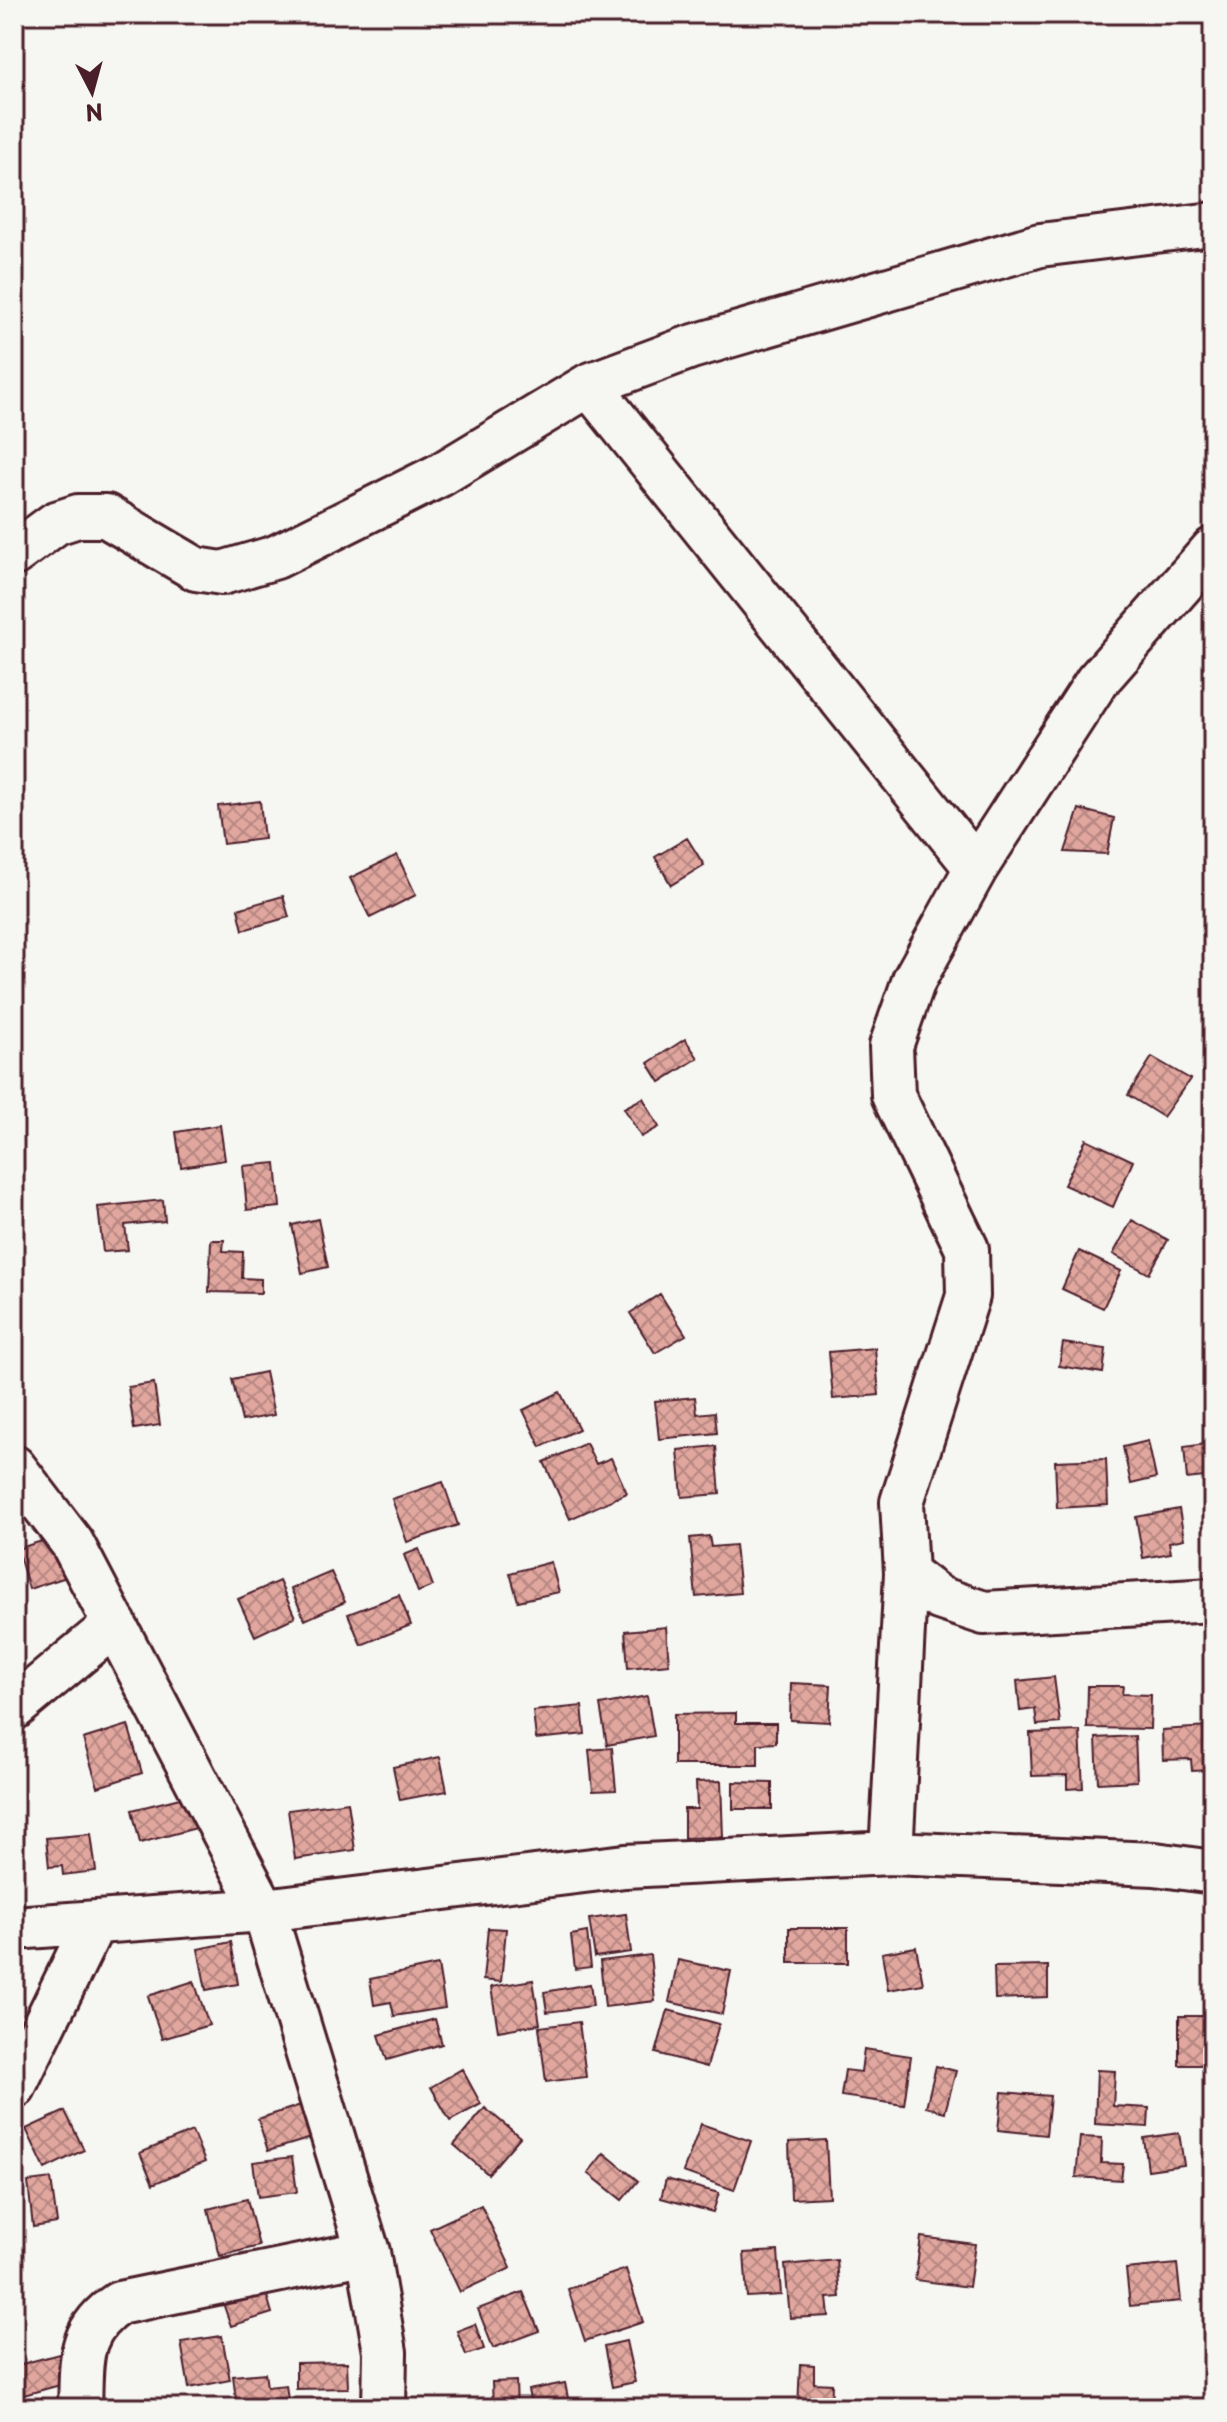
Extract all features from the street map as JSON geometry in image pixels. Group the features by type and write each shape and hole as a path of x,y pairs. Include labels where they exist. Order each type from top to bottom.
{"street":[{"path":"14,554 56,523 78,516 106,516 196,569 222,573 276,557 440,475 589,385 691,347 1040,245 1213,224"},
{"path":"589,385 976,868"},
{"path":"891,1853 906,1573 902,1502 968,1296 967,1249 893,1095 891,1046 914,980 976,868 1097,681 1213,549"},
{"path":"14,1467 72,1543 264,1910 368,2252 385,2352 384,2408"},
{"path":"906,1573 939,1598 984,1613 1213,1600"},
{"path":"14,1708 115,1624"},
{"path":"14,1928 264,1910 625,1866 891,1853 1155,1864 1213,1872"},
{"path":"14,2087 94,1923"},
{"path":"80,2408 83,2350 89,2330 101,2314 119,2303 368,2252"}],"building":[{"path":"260,801 264,839 223,844 218,806"},
{"path":"1079,809 1114,818 1107,854 1065,852"},
{"path":"687,838 704,865 671,885 655,857"},
{"path":"397,855 416,895 370,918 350,878"},
{"path":"283,896 289,917 243,930 238,909"},
{"path":"685,1039 698,1058 660,1082 648,1063"},
{"path":"1152,1057 1190,1079 1163,1117 1128,1095"},
{"path":"643,1098 659,1127 641,1137 624,1108"},
{"path":"220,1125 225,1160 181,1167 176,1132"},
{"path":"1086,1139 1133,1161 1113,1207 1064,1185"},
{"path":"276,1163 280,1207 247,1210 243,1166"},
{"path":"163,1200 165,1221 125,1225 128,1250 103,1252 98,1207"},
{"path":"318,1219 328,1267 302,1273 292,1225"},
{"path":"1132,1220 1168,1240 1149,1274 1113,1254"},
{"path":"211,1240 224,1240 223,1251 243,1252 242,1278 261,1279 261,1293 209,1292"},
{"path":"1079,1251 1121,1271 1103,1308 1062,1289"},
{"path":"660,1294 686,1335 655,1353 630,1313"},
{"path":"1063,1343 1106,1349 1103,1373 1059,1366"},
{"path":"875,1348 879,1395 833,1399 829,1352"},
{"path":"265,1372 274,1415 242,1421 232,1379"},
{"path":"154,1383 160,1425 134,1429 128,1387"},
{"path":"560,1392 579,1429 541,1447 523,1410"},
{"path":"695,1397 697,1414 715,1412 717,1433 659,1439 655,1401"},
{"path":"1148,1441 1156,1478 1131,1484 1123,1447"},
{"path":"586,1443 596,1464 611,1458 627,1493 570,1519 544,1462"},
{"path":"1213,1443 1213,1476 1187,1479 1184,1447"},
{"path":"716,1446 720,1494 682,1497 678,1450"},
{"path":"1106,1459 1108,1505 1057,1508 1055,1461"},
{"path":"443,1482 458,1525 407,1542 392,1499"},
{"path":"1179,1509 1184,1539 1169,1542 1171,1553 1143,1558 1136,1517"},
{"path":"70,1532 82,1572 29,1589 17,1549"},
{"path":"709,1536 711,1547 735,1545 740,1593 696,1597 690,1538"},
{"path":"419,1549 433,1586 418,1592 404,1555"},
{"path":"551,1562 559,1592 518,1601 510,1573"},
{"path":"331,1572 345,1602 305,1620 291,1589"},
{"path":"279,1581 295,1617 255,1636 238,1599"},
{"path":"399,1595 411,1625 361,1645 348,1614"},
{"path":"666,1627 669,1664 628,1668 625,1631"},
{"path":"1054,1677 1060,1723 1037,1725 1035,1709 1020,1711 1017,1681"},
{"path":"791,1683 831,1685 829,1722 790,1720"},
{"path":"1088,1686 1123,1686 1122,1694 1151,1695 1150,1729 1087,1728"},
{"path":"647,1696 654,1736 607,1745 600,1705"},
{"path":"582,1706 585,1734 536,1739 533,1711"},
{"path":"736,1713 736,1723 776,1723 776,1743 758,1744 758,1765 674,1765 674,1714"},
{"path":"128,1725 142,1773 98,1787 83,1739"},
{"path":"1208,1727 1209,1770 1192,1771 1191,1759 1163,1760 1162,1730"},
{"path":"1080,1731 1083,1788 1067,1789 1067,1775 1032,1776 1030,1733"},
{"path":"1135,1736 1137,1781 1098,1783 1096,1738"},
{"path":"612,1748 616,1790 593,1791 589,1750"},
{"path":"440,1757 447,1791 400,1800 393,1767"},
{"path":"721,1781 723,1837 684,1838 684,1809 697,1809 696,1782"},
{"path":"733,1782 772,1783 772,1809 733,1809"},
{"path":"188,1796 196,1828 140,1843 132,1810"},
{"path":"348,1802 355,1850 295,1859 288,1810"},
{"path":"91,1834 96,1871 63,1875 62,1866 49,1867 46,1838"},
{"path":"626,1914 631,1952 595,1957 589,1919"},
{"path":"488,1928 506,1929 501,1982 483,1980"},
{"path":"789,1928 848,1928 848,1963 789,1963"},
{"path":"587,1932 591,1967 575,1969 571,1935"},
{"path":"231,1942 238,1984 206,1990 198,1949"},
{"path":"916,1947 923,1984 888,1990 882,1953"},
{"path":"650,1955 655,2001 605,2007 600,1961"},
{"path":"678,1960 731,1971 722,2014 669,2002"},
{"path":"438,1965 445,2008 394,2016 391,2002 374,2005 370,1979"},
{"path":"1048,1966 1048,1997 995,1999 994,1967"},
{"path":"533,1980 540,2024 498,2031 491,1987"},
{"path":"194,1981 209,2025 162,2039 148,1996"},
{"path":"590,1984 593,2006 547,2012 544,1992"},
{"path":"668,2010 719,2024 707,2067 656,2053"},
{"path":"1179,2016 1213,2016 1213,2065 1179,2065"},
{"path":"435,2019 442,2044 387,2060 379,2035"},
{"path":"579,2022 586,2077 546,2082 539,2027"},
{"path":"864,2049 911,2056 904,2105 841,2096 845,2070 861,2072"},
{"path":"936,2066 956,2071 945,2112 926,2107"},
{"path":"462,2069 481,2104 450,2121 431,2087"},
{"path":"1097,2070 1115,2071 1113,2106 1149,2108 1148,2127 1095,2124"},
{"path":"1002,2092 1050,2096 1046,2135 998,2130"},
{"path":"307,2103 318,2136 268,2151 258,2119"},
{"path":"485,2108 520,2137 488,2174 454,2145"},
{"path":"65,2111 84,2150 45,2169 26,2129"},
{"path":"701,2124 751,2141 734,2190 683,2172"},
{"path":"192,2131 205,2162 153,2184 140,2153"},
{"path":"1179,2133 1184,2165 1148,2170 1144,2138"},
{"path":"1080,2137 1102,2138 1101,2163 1123,2164 1121,2180 1076,2177"},
{"path":"826,2140 829,2197 791,2199 789,2142"},
{"path":"604,2153 638,2181 622,2200 588,2173"},
{"path":"292,2157 297,2192 258,2197 253,2162"},
{"path":"51,2179 57,2223 33,2227 28,2182"},
{"path":"666,2179 719,2193 713,2212 661,2198"},
{"path":"247,2199 259,2246 220,2256 208,2209"},
{"path":"481,2205 511,2268 460,2292 430,2229"},
{"path":"921,2237 975,2244 969,2287 915,2280"},
{"path":"778,2251 781,2295 747,2297 744,2253"},
{"path":"837,2260 840,2297 827,2298 829,2316 790,2318 785,2265"},
{"path":"1177,2264 1181,2301 1130,2306 1126,2269"},
{"path":"210,2266 287,2290 267,2296 272,2313 231,2326"},
{"path":"626,2269 643,2322 585,2341 568,2289"},
{"path":"523,2292 539,2331 493,2348 478,2309"},
{"path":"475,2324 484,2349 466,2355 457,2331"},
{"path":"222,2336 230,2380 189,2388 181,2342"},
{"path":"626,2341 635,2382 612,2387 604,2346"},
{"path":"63,2353 71,2382 20,2396 14,2366"},
{"path":"347,2362 348,2388 296,2389 296,2363"},
{"path":"800,2364 814,2365 814,2383 832,2384 831,2408 798,2408"},
{"path":"265,2373 267,2387 286,2385 289,2408 237,2408 233,2376"},
{"path":"516,2381 517,2408 493,2408 492,2382"},
{"path":"565,2383 570,2408 532,2408 528,2390"},
{"path":"122,2400 154,2404 154,2408 121,2408"},
{"path":"597,2403 638,2406 638,2408 597,2408"}]}
